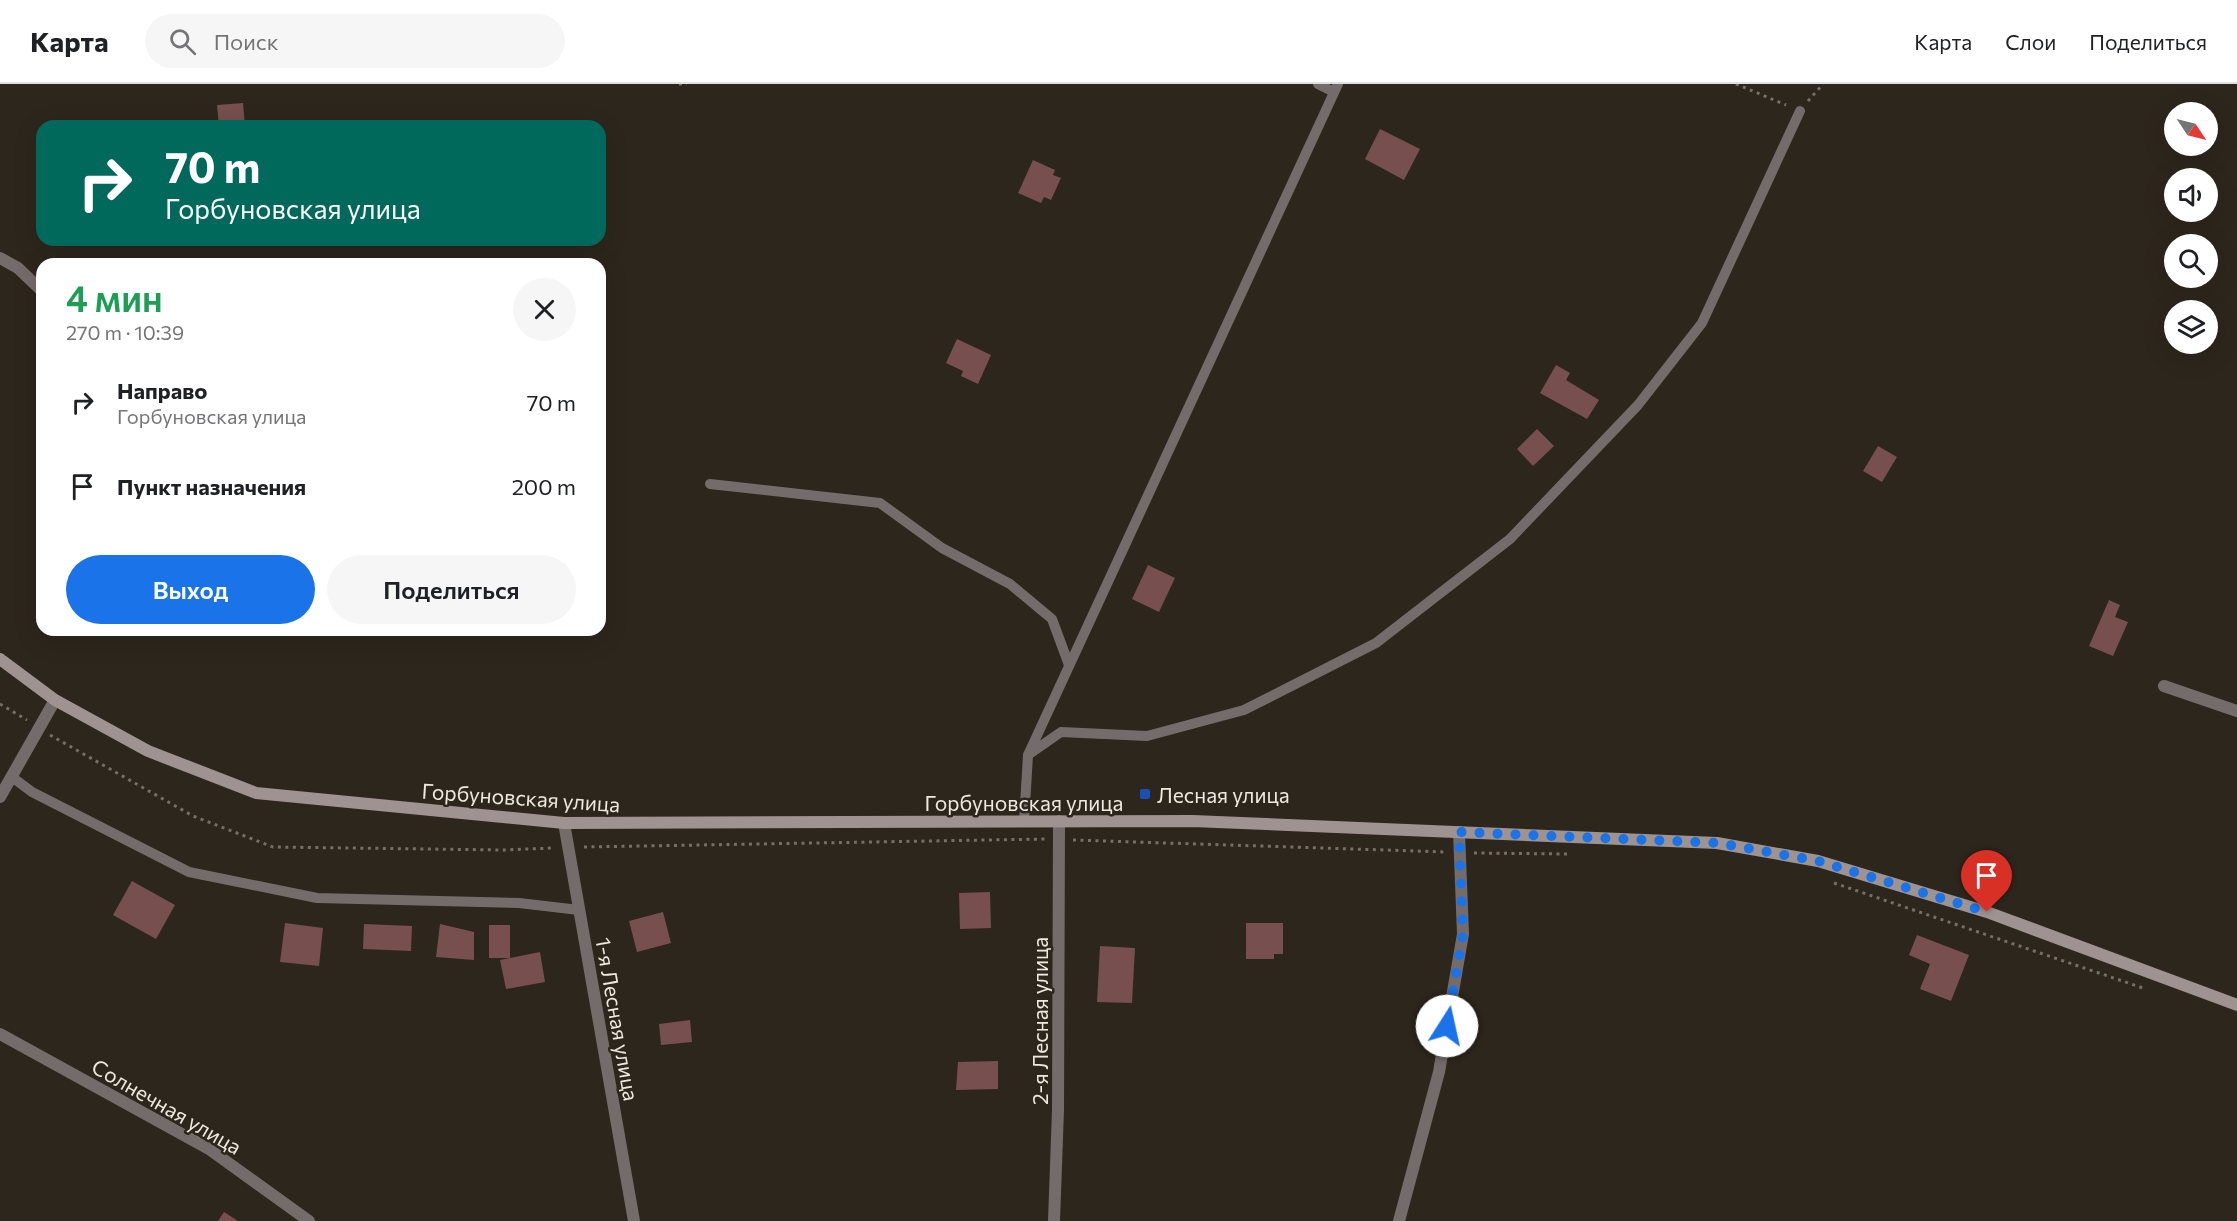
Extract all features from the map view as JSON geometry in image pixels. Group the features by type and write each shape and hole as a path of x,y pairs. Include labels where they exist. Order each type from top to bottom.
{"main road":[{"name":"Горбуновская улица","path":"0,659 55,700 148,751 256,794 564,823 1194,821 1718,843 1818,861 1987,912 2237,1005"}],"street":[{"path":"0,258 18,268 36,285"},
{"path":"2164,686 2237,711"},
{"path":"0,797 55,700"},
{"name":"2-я Лесная улица","path":"1054,1221 1058,1098 1059,822"},
{"name":"1-я Лесная улица","path":"564,823 634,1221"},
{"path":"1399,1221 1439,1072 1463,934 1459,832"},
{"name":"Солнечная улица","path":"0,1034 209,1149 309,1221"}],"lane":[{"path":"1024,822 1028,754 1336,88 1318,84"},
{"path":"1028,754 1061,732 1148,736 1244,710 1376,643 1510,539 1638,405 1702,323 1800,111"},
{"path":"710,484 880,503 942,548 1010,584 1052,619 1069,665"},
{"path":"12,777 32,792 189,873 317,898 519,903 579,910"}],"path":[{"path":"679,84 687,84"},
{"path":"1736,84 1800,111 1823,84"},
{"path":"0,704 193,816 273,847 503,850 1059,839 1575,854"},
{"path":"1831,882 2147,989"}],"building":[{"path":"243,103 244,120 218,120 217,105"},
{"path":"1380,129 1420,149 1404,180 1365,159"},
{"path":"1033,160 1055,170 1053,175 1061,178 1051,200 1044,197 1041,203 1018,193"},
{"path":"957,339 991,355 978,384 961,376 963,371 946,363"},
{"path":"1556,365 1570,373 1566,380 1599,400 1587,419 1540,393"},
{"path":"1537,429 1554,446 1533,466 1517,449"},
{"path":"1878,446 1897,457 1882,482 1863,471"},
{"path":"1148,565 1175,578 1159,612 1132,599"},
{"path":"2109,600 2120,605 2115,617 2128,622 2113,656 2089,646"},
{"path":"132,881 175,905 156,939 113,915"},
{"path":"990,892 991,928 960,929 959,893"},
{"path":"663,912 671,943 637,952 629,921"},
{"path":"285,923 323,928 319,966 280,962"},
{"path":"1246,923 1283,923 1283,954 1274,954 1274,959 1246,959"},
{"path":"364,924 412,926 411,951 363,949"},
{"path":"440,924 474,932 474,960 436,957"},
{"path":"489,925 510,925 510,958 489,958"},
{"path":"1917,935 1969,955 1951,1001 1920,989 1930,964 1909,955"},
{"path":"1100,946 1135,948 1132,1003 1097,1002"},
{"path":"540,952 545,982 506,989 500,960"},
{"path":"690,1020 692,1042 661,1045 659,1024"},
{"path":"998,1061 998,1089 956,1090 958,1062"},
{"path":"224,1212 238,1221 218,1221"}],"place":[{"name":"Лесная улица","path":"1145,794"}],"route":[{"path":"1447,1026 1463,934 1459,832 1718,843 1818,861 1987,912"}]}
